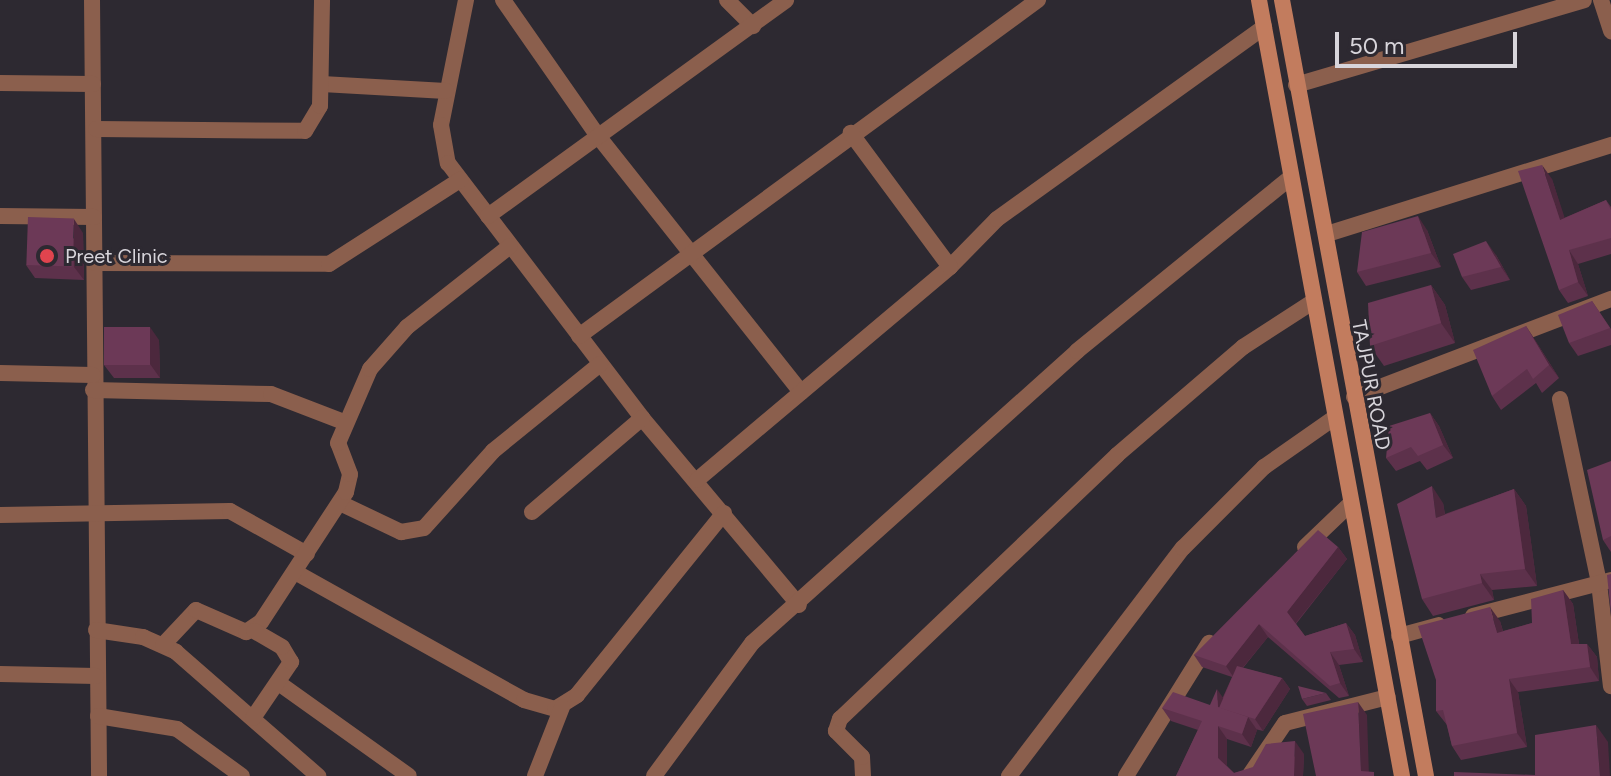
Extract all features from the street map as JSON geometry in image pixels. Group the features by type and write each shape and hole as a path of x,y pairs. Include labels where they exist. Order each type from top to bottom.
{"main road":[{"path":"1259,0 1311,303 1402,776"},
{"name":"TAJPUR ROAD","path":"1282,0 1426,776"}],"street":[{"path":"92,0 96,129 93,383 99,776"},
{"path":"96,129 291,135 316,121 322,84 322,0"},
{"path":"466,0 446,91 441,145 460,180 642,418 799,605"},
{"path":"503,0 598,136 801,392"},
{"path":"727,0 753,26"},
{"path":"488,216 786,0"},
{"path":"579,336 689,249 1038,0"},
{"path":"1296,85 1584,0"},
{"path":"1601,0 1611,31"},
{"path":"697,480 950,267 997,219 1264,27"},
{"path":"0,83 93,84"},
{"path":"322,84 446,91"},
{"path":"851,133 950,267"},
{"path":"1327,234 1611,145"},
{"path":"654,776 733,663 1077,351 1290,178"},
{"path":"95,263 329,264 460,180"},
{"path":"0,216 94,217"},
{"path":"254,631 340,503 350,481 338,451 344,422 386,346 510,246"},
{"path":"1354,397 1611,299"},
{"path":"863,776 862,757 836,731 840,719 1117,455 1243,347 1311,303"},
{"path":"340,503 401,532 424,528 493,451 600,364"},
{"path":"0,373 93,383 271,394 344,422"},
{"path":"1560,399 1605,581 1611,686"},
{"path":"532,512 642,418"},
{"path":"1009,776 1123,621 1214,514 1334,418"},
{"path":"1294,558 1350,504"},
{"path":"0,515 230,511 307,554"},
{"path":"535,776 562,707 724,513"},
{"path":"295,572 524,700 562,707"},
{"path":"1399,636 1605,581"},
{"path":"163,645 196,610 254,631 288,653 290,669 253,718"},
{"path":"1126,776 1193,661 1223,627"},
{"path":"96,630 163,645 318,776"},
{"path":"0,674 96,676"},
{"path":"280,684 409,776"},
{"path":"1249,776 1285,723 1388,697"},
{"path":"98,716 177,729 242,776"}],"building":[{"path":"1542,165 1560,220 1606,200 1611,210 1611,238 1569,250 1578,282 1559,290 1518,171"},
{"path":"1418,216 1431,253 1357,272 1362,232"},
{"path":"28,217 74,219 72,267 26,265"},
{"path":"1486,241 1501,267 1462,277 1453,254"},
{"path":"1431,285 1441,323 1370,346 1368,303"},
{"path":"1592,301 1610,328 1569,343 1558,315"},
{"path":"1526,326 1549,365 1533,379 1527,369 1492,396 1473,350"},
{"path":"104,327 150,327 150,365 104,365"},
{"path":"1430,413 1443,445 1418,456 1411,447 1386,458 1389,426"},
{"path":"1611,461 1611,536 1603,540 1587,470"},
{"path":"1432,486 1436,518 1514,489 1525,569 1480,574 1482,583 1422,599 1397,504"},
{"path":"1318,530 1338,547 1287,612 1305,636 1346,623 1354,649 1330,652 1340,683 1330,686 1259,624 1226,666 1194,655"},
{"path":"1611,574 1611,614 1607,575"},
{"path":"1563,590 1571,644 1587,644 1590,667 1509,679 1517,733 1452,746 1443,710 1436,711 1436,680 1418,626 1490,607 1497,633 1532,623 1531,599"},
{"path":"1237,666 1282,678 1255,719 1219,708"},
{"path":"1298,686 1326,693 1302,699"},
{"path":"1217,689 1218,707 1248,717 1242,734 1218,726 1218,758 1234,773 1253,767 1266,744 1295,741 1294,776 1176,776 1202,721 1162,708 1173,692 1210,705"},
{"path":"1358,702 1361,771 1374,772 1374,776 1316,776 1303,714"},
{"path":"1596,725 1600,776 1454,776 1454,772 1535,775 1535,735"}],"place":[{"name":"Preet Clinic","path":"47,256"}]}
